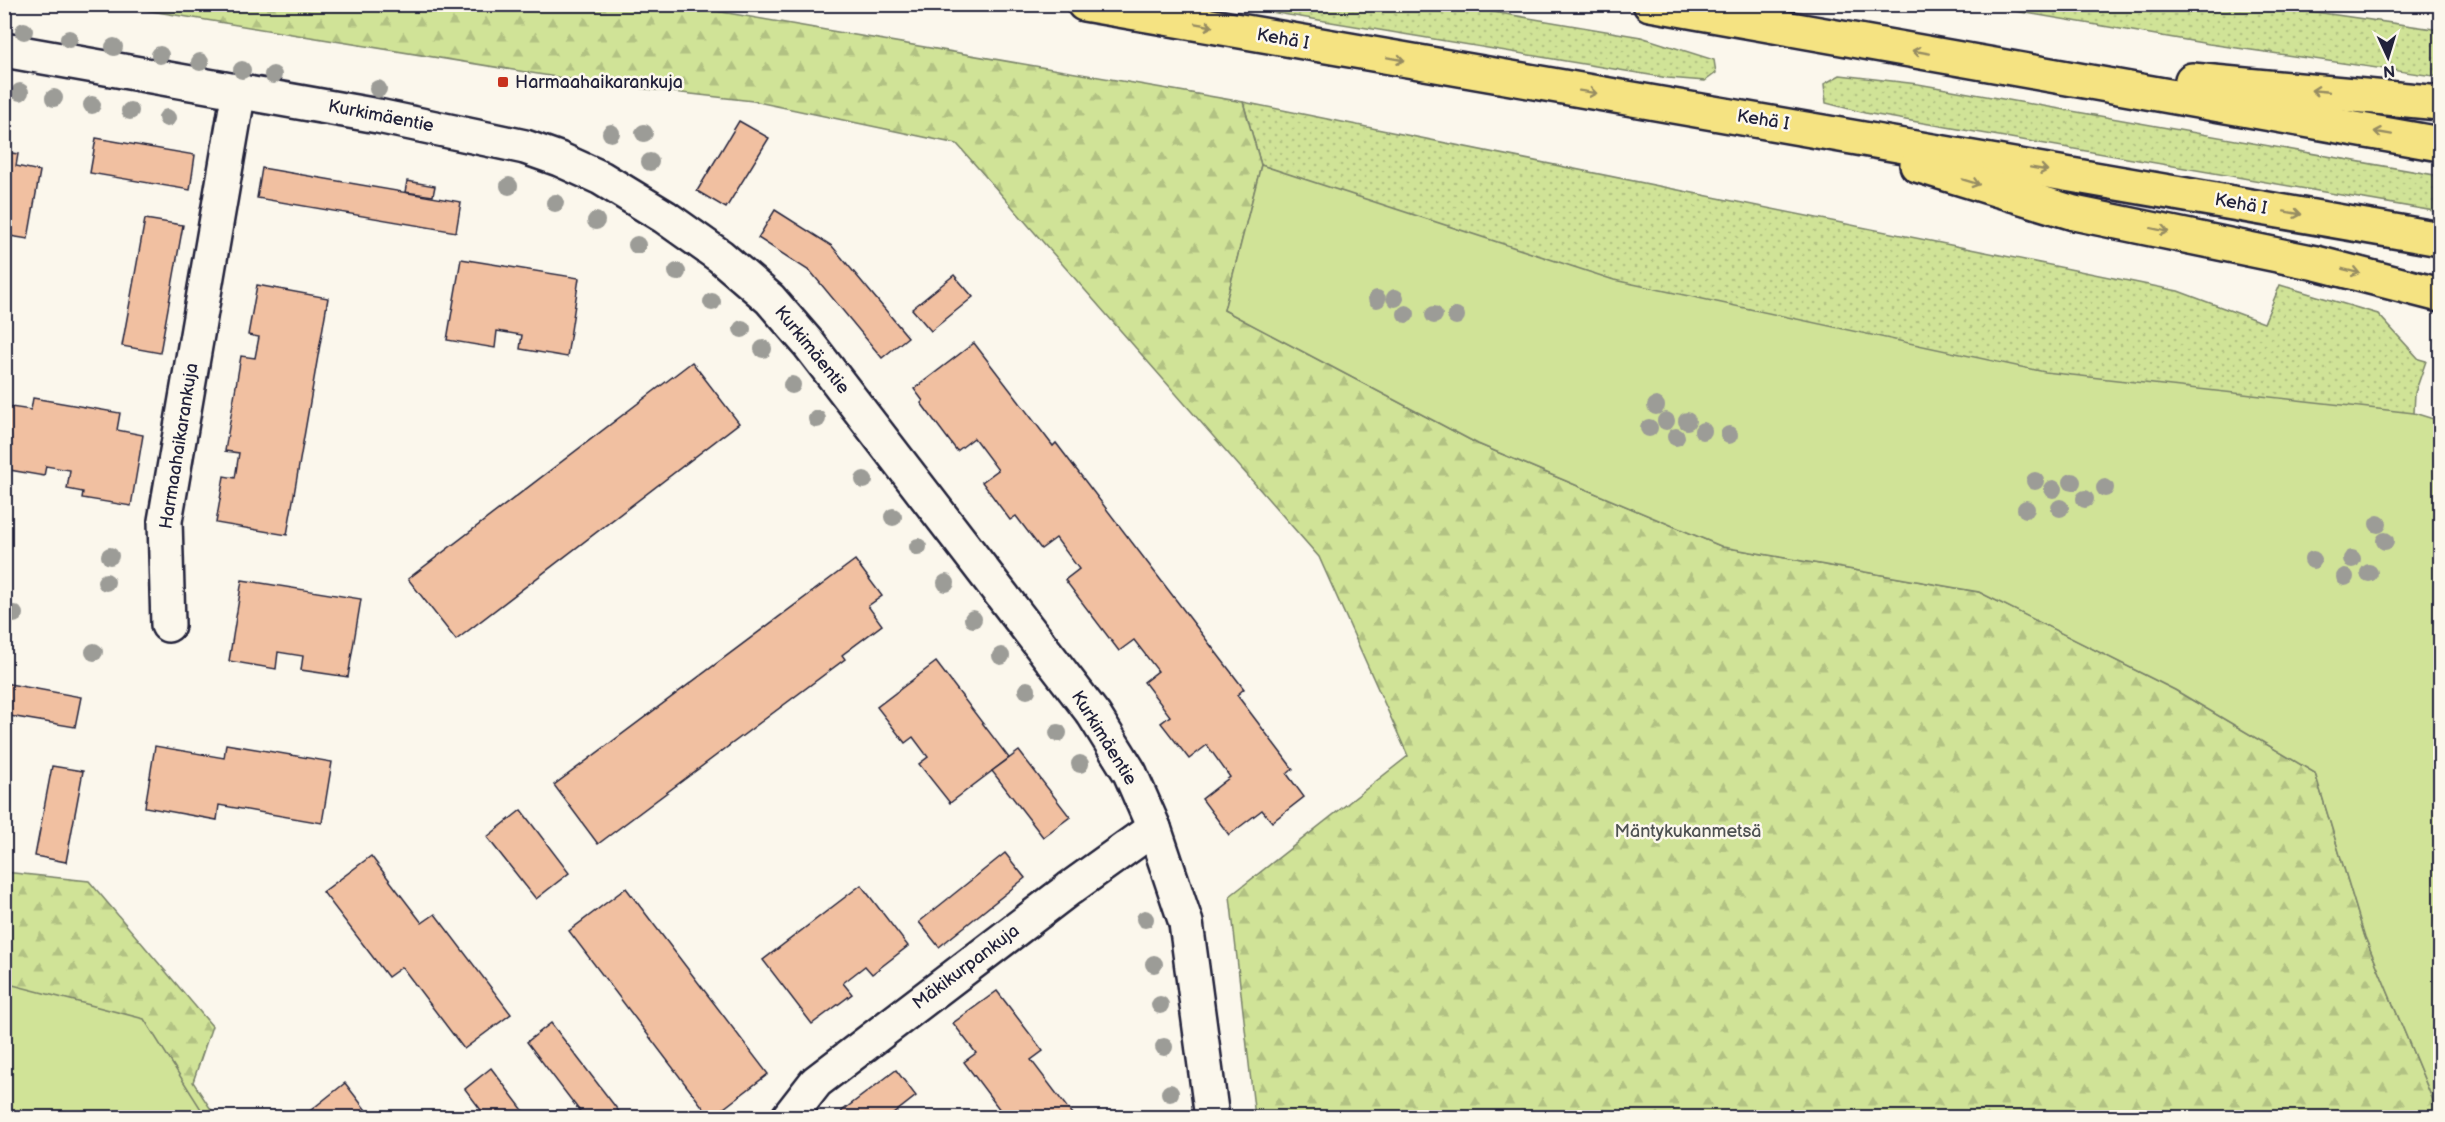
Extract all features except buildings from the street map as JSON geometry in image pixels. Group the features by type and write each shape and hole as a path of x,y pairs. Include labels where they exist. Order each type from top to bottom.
{"highway":[{"name":"Kehä I","path":"1084,4 2440,239"},
{"path":"1650,4 2440,144"},
{"path":"1978,62 2440,102"},
{"path":"1775,122 2074,213 2316,262 2440,295"}],"street":[{"name":"Kurkimäentie","path":"4,50 239,90 451,130 525,147 601,178 720,256 770,300 808,343 1094,715 1130,773 1154,828 1186,923 1212,1118"},
{"name":"Harmaahaikarankuja","path":"168,625 165,521 239,90"},
{"name":"Mäkikurpankuja","path":"788,1118 816,1082 1107,860 1154,828"}],"green space":[{"name":"Mäntykukanmetsä","path":"114,5 681,5 1243,102 1261,165 1224,310 1478,444 1723,547 1979,592 2175,690 2315,773 2365,937 2440,1117 1255,1117 1230,896 1408,756 1319,557 957,144 753,101 593,83"},
{"path":"1228,5 1453,5 1641,37 1714,60 1716,73 1705,81 1668,78"},
{"path":"1979,5 2267,5 2440,30 2440,77 2209,44"},
{"path":"1840,75 1918,84 2440,176 2440,212 1865,113 1826,103 1824,84"},
{"path":"1243,102 2178,291 2264,323 2280,285 2378,314 2419,359 2426,361 2415,393 2414,413 2426,563 1261,165"},
{"path":"1261,165 1614,280 2045,372 2414,413 2440,421 2440,1117 2365,937 2315,773 2175,690 1979,592 1723,547 1478,444 1224,310"},
{"path":"4,872 89,881 212,1026 193,1082 216,1117 5,1117"},
{"path":"5,983 144,1019 206,1117 5,1117"}],"place":[{"name":"Harmaahaikarankuja","path":"503,82"}]}
